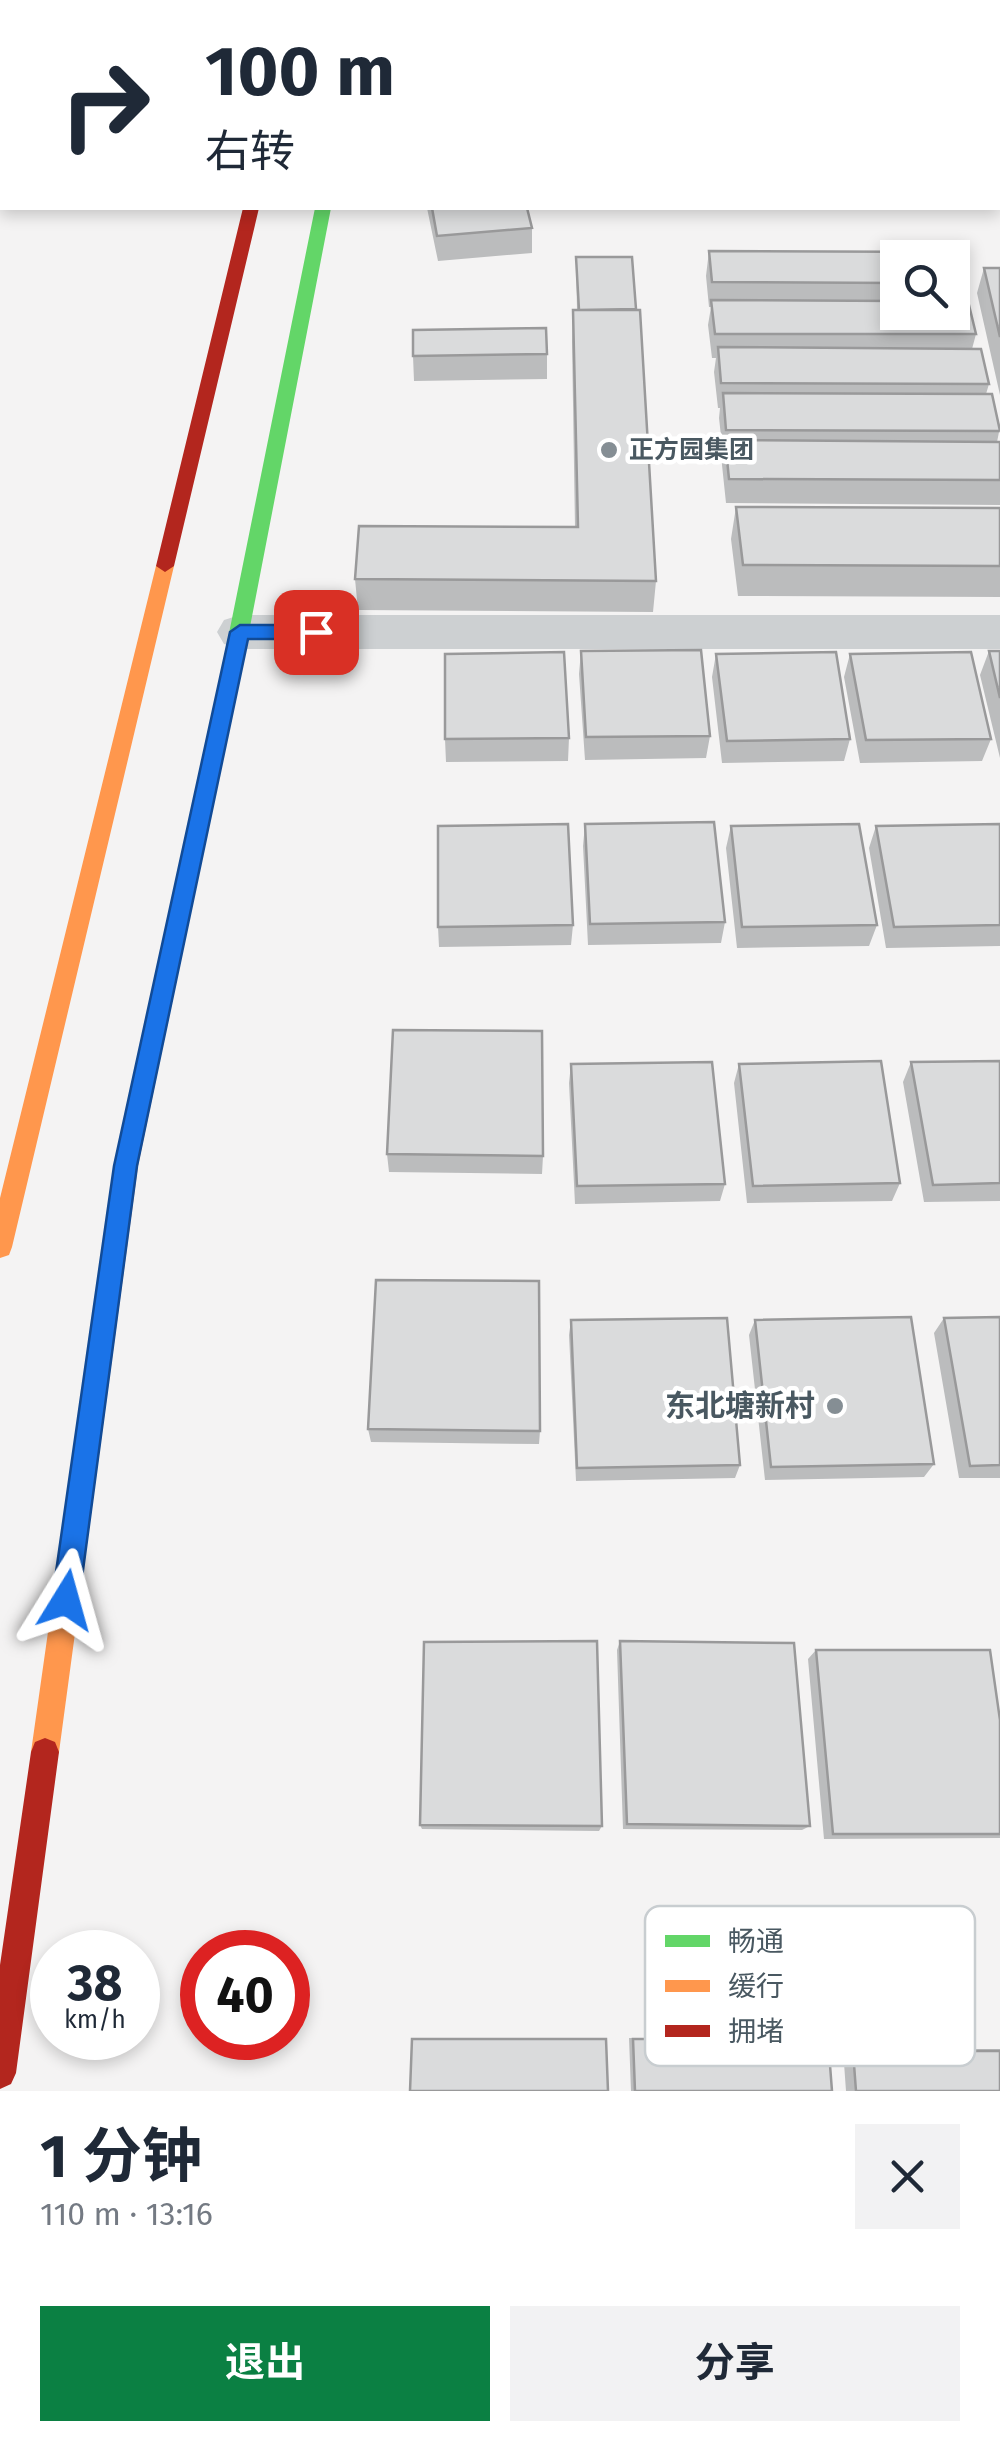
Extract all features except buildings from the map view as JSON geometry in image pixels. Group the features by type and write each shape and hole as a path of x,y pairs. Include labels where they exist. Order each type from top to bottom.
{"street":[{"path":"0,1247 251,210"},
{"path":"0,2073 126,1166 240,632 323,210"},
{"path":"240,632 1000,632"}],"traffic: fast":[{"path":"233,663 323,210"}],"traffic: slow":[{"path":"0,1247 165,566"},
{"path":"45,1752 126,1166 165,983"}],"traffic: jam":[{"path":"165,566 251,210"},
{"path":"165,983 233,663"},
{"path":"0,2073 45,1752"}],"place":[{"name":"正方园集团","path":"609,450"},
{"name":"东北塘新村","path":"835,1406"}],"route":[{"path":"66,1600 126,1166 240,632 316,632"}]}
